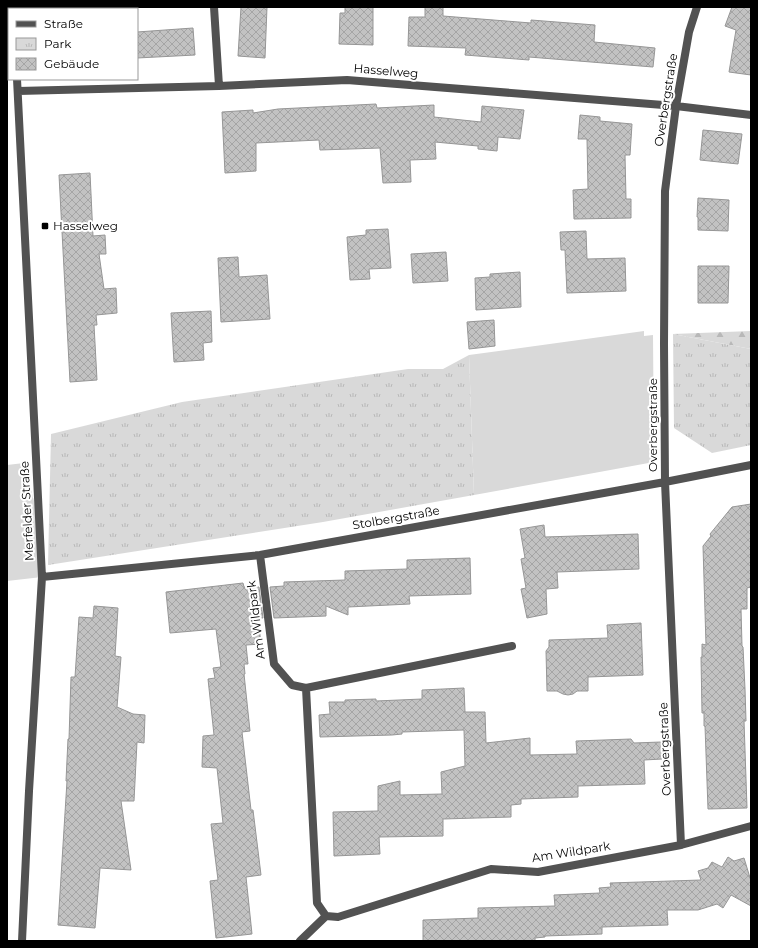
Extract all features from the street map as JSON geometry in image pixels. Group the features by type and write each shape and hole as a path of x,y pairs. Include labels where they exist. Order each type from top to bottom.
{"street":[{"path":"214,7 219,86"},
{"name":"Overbergstraße","path":"681,845 665,482 665,191 676,106 689,32 697,7"},
{"name":"Merfelder Straße","path":"17,80 42,578 29,791 22,941"},
{"name":"Hasselweg","path":"18,91 219,86 347,80 676,106 751,115"},
{"name":"Stolbergstraße","path":"42,578 260,554 665,482 751,465"},
{"name":"Am Wildpark","path":"260,554 274,664 292,685 306,688"},
{"path":"300,941 326,916 317,903 306,688 512,646"},
{"name":"Am Wildpark","path":"326,916 338,917 491,869 538,872 681,845 751,826"}],"green space":[{"path":"644,331 644,336 653,335 654,462 474,495 469,355"},
{"path":"751,331 751,349 673,334"},
{"path":"673,334 751,349 751,445 712,453 674,428"},
{"path":"469,355 474,495 323,522 48,565 51,434 182,402 408,369 443,369"},
{"path":"24,463 39,520 42,577 7,581 7,465"}],"building":[{"path":"241,7 267,7 265,58 238,56"},
{"path":"345,7 373,7 373,45 339,44 340,13 345,13"},
{"path":"425,7 443,7 443,16 531,23 531,20 595,25 594,42 655,48 653,67 529,57 529,60 465,55 466,48 408,46 409,17 425,17"},
{"path":"732,7 751,7 751,75 729,72 736,30 725,26"},
{"path":"193,28 195,55 138,58 138,32"},
{"path":"376,104 377,108 434,105 434,117 481,122 482,106 524,110 520,139 498,137 497,151 478,149 478,146 435,142 436,159 410,160 411,182 383,183 380,148 320,150 319,140 256,143 256,171 225,173 222,112 253,110 253,113 278,109"},
{"path":"580,115 600,117 600,121 632,124 630,155 625,155 626,199 631,199 631,218 574,219 573,190 588,189 587,139 578,139"},
{"path":"703,130 742,134 738,164 700,160"},
{"path":"90,173 93,236 105,235 106,254 99,254 104,289 116,288 117,313 96,315 97,325 94,325 97,380 70,382 59,175"},
{"path":"698,198 729,200 728,231 698,230"},
{"path":"388,229 391,268 369,269 370,279 350,280 347,237 366,235 366,230"},
{"path":"586,231 587,259 625,258 626,291 567,293 565,250 561,250 560,232"},
{"path":"446,252 448,281 413,283 411,254"},
{"path":"238,257 239,277 267,275 270,319 221,322 218,258"},
{"path":"698,266 729,266 728,303 698,303"},
{"path":"520,272 521,307 476,310 475,278 490,277 490,274"},
{"path":"211,311 212,342 203,343 204,360 174,362 171,313"},
{"path":"494,320 495,346 469,349 467,322"},
{"path":"751,504 751,587 747,588 747,609 741,609 746,721 744,721 747,808 708,809 705,726 704,713 702,713 701,657 702,644 706,645 703,546 711,536 710,534 732,507"},
{"path":"544,525 545,537 638,534 639,569 557,572 558,588 546,589 547,614 527,618 521,589 526,588 521,559 525,558 520,529"},
{"path":"470,558 471,594 409,596 410,604 348,607 348,615 326,606 326,616 274,618 270,587 284,586 284,582 345,580 345,571 407,569 407,560"},
{"path":"243,583 244,587 259,587 263,618 258,618 261,644 246,645 248,664 244,664 244,674 250,731 242,732 251,810 253,810 261,875 246,877 252,934 216,938 210,881 218,880 211,824 223,823 217,768 202,767 203,736 214,735 208,679 215,678 213,668 221,667 216,629 170,633 166,592"},
{"path":"94,606 118,608 115,656 121,657 117,707 133,714 145,715 144,743 137,742 134,801 121,801 131,870 100,868 95,928 58,925 67,781 71,677 75,677 79,617 93,618"},
{"path":"641,623 643,675 588,677 588,691 577,691 568,695 557,691 547,691 546,651 549,647 549,640 608,638 607,625"},
{"path":"464,688 465,712 485,712 486,743 530,738 530,755 577,754 576,741 631,739 634,743 661,742 662,759 644,760 645,784 578,786 578,797 521,799 521,804 511,805 511,817 443,819 443,836 379,837 380,854 334,856 333,812 378,811 378,786 400,781 400,795 442,794 441,772 465,766 464,730 402,732 402,734 392,735 320,737 319,715 330,714 329,702 376,699 376,701 422,699 422,690"},
{"path":"728,857 734,861 744,858 751,881 751,906 731,895 723,908 717,904 698,910 667,910 668,925 602,927 602,934 545,936 535,938 535,941 423,941 423,920 478,918 478,908 555,906 554,895 600,893 599,888 611,887 610,883 701,880 698,871 708,868 712,862 722,867"}],"place":[{"name":"Hasselweg","path":"45,226"}]}
